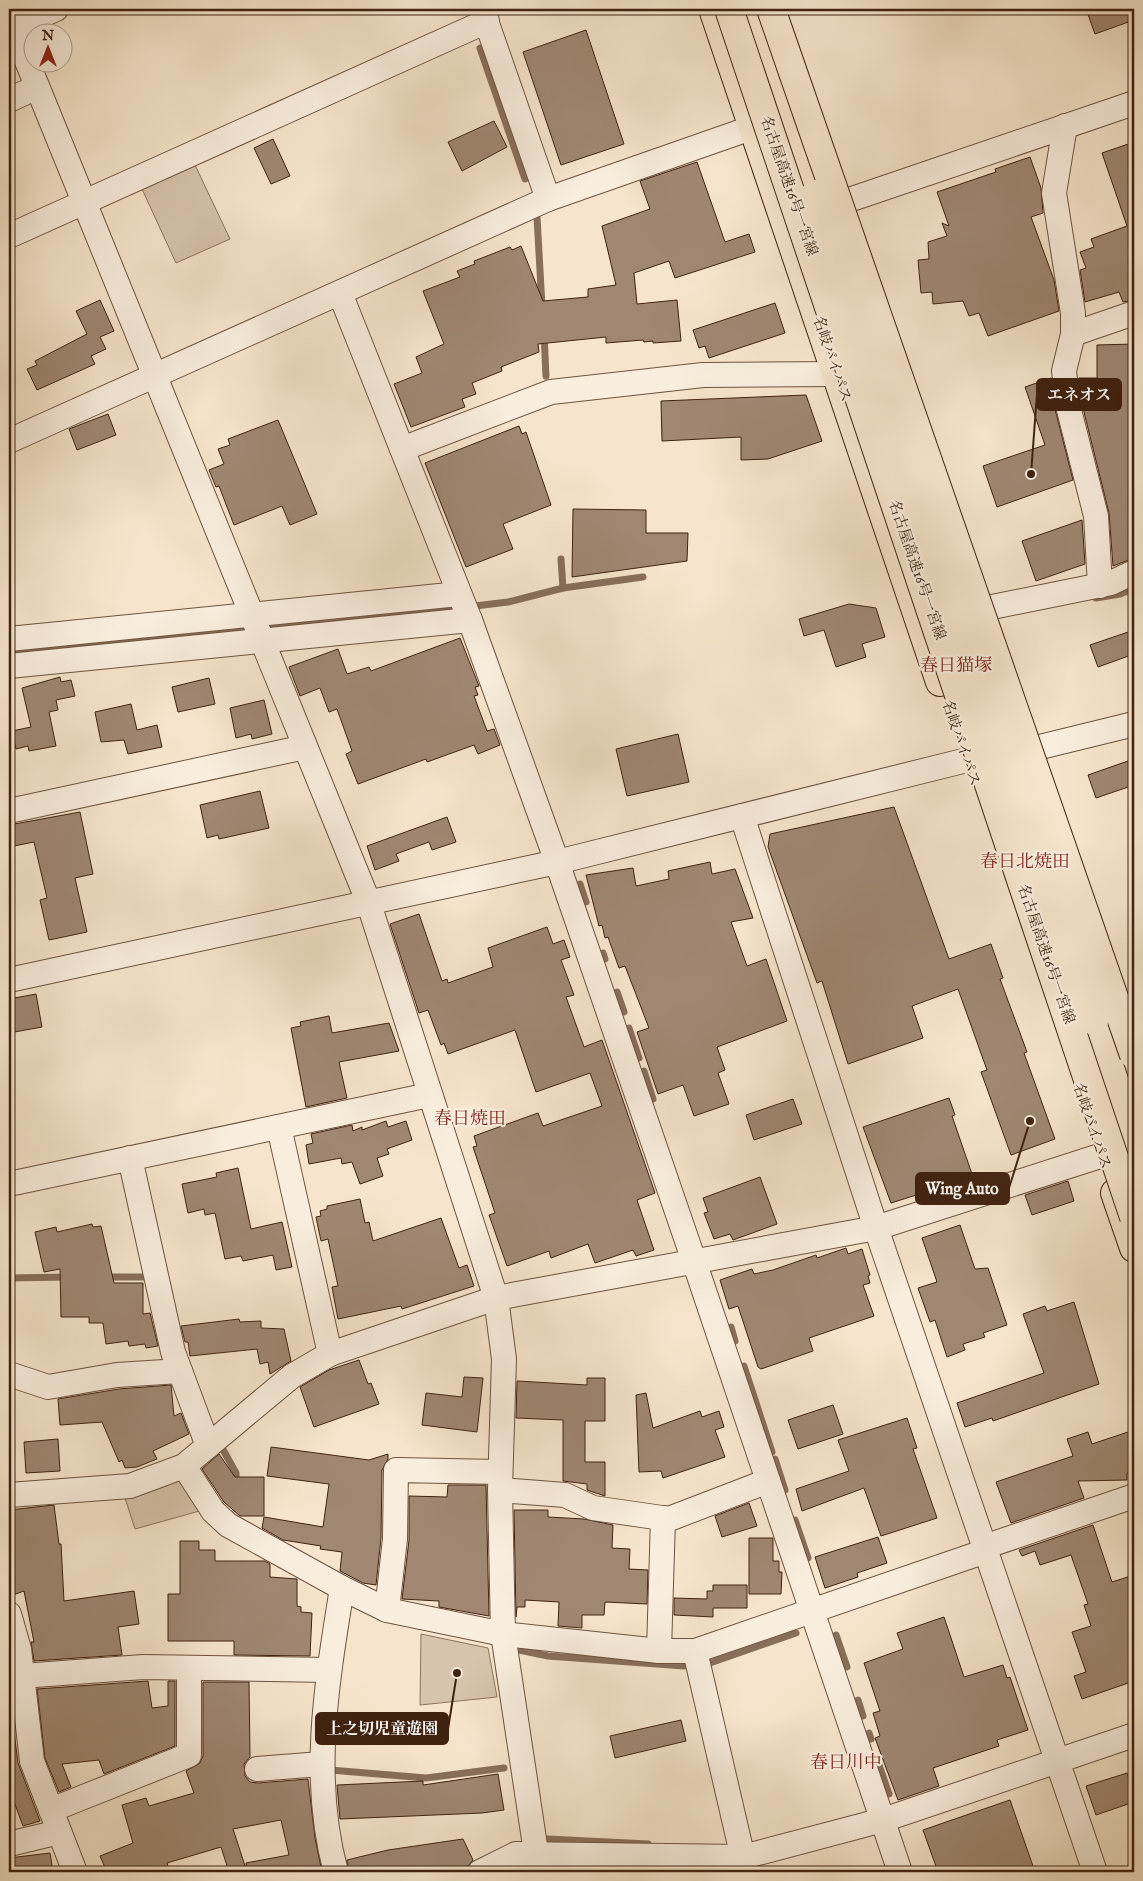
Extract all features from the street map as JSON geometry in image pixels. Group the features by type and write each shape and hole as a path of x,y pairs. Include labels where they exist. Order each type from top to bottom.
{"highway":[{"name":"名岐バイパス","path":"713,9 1134,1248"},
{"name":"名古屋高速16号一宮線","path":"729,9 1134,1218"},
{"path":"770,9 788,112 1134,1139"},
{"path":"770,9 1134,1055"},
{"path":"784,9 846,201 1134,1030"}],"street":[{"path":"56,9 10,25 37,87 368,901 496,1298 504,1359 500,1481 503,1634 538,1864"},
{"path":"9,236 485,15 548,199"},
{"path":"9,100 37,87"},
{"path":"846,201 1134,103"},
{"path":"1066,126 1054,193 1073,313 1073,334 1064,371 1068,406 1096,516 1100,586"},
{"path":"9,441 548,199 754,127"},
{"path":"340,293 470,620 557,862 900,1872"},
{"path":"1073,334 1134,313"},
{"path":"402,449 550,392 703,375 837,374"},
{"path":"987,608 1111,584 1134,572"},
{"path":"9,639 459,594"},
{"path":"9,666 470,620"},
{"path":"9,980 368,901 557,862 967,760 1036,748 1134,724"},
{"path":"9,811 305,748"},
{"path":"742,816 876,1228 1095,1872"},
{"path":"9,1184 429,1095"},
{"path":"279,1127 330,1354"},
{"path":"9,1495 130,1486 184,1466 292,1376 330,1354 496,1298 876,1228 1103,1155"},
{"path":"130,1158 173,1352 208,1446"},
{"path":"9,1374 48,1387 117,1375 180,1371"},
{"path":"184,1466 213,1511 228,1525 342,1588 387,1610 503,1634 659,1651 695,1651 1134,1496"},
{"path":"387,1610 395,1540 396,1470 500,1481 566,1494 592,1508 669,1519 768,1481"},
{"path":"659,1651 663,1518"},
{"path":"336,1872 324,1819 321,1764 329,1670 342,1588"},
{"path":"9,1614 14,1649 22,1676 32,1761 75,1872"},
{"path":"695,1651 744,1865"},
{"path":"22,1676 143,1667 329,1670"},
{"path":"51,1810 189,1755 189,1668"},
{"path":"480,1872 516,1854 538,1864 744,1865 1134,1735"},
{"path":"257,1769 321,1764"},
{"path":"9,1844 59,1832"}],"shaded area":[{"path":"195,165 230,239 176,263 142,189"},
{"path":"181,1476 203,1510 135,1529 124,1495"},
{"path":"421,1634 488,1648 497,1697 420,1705"}],"building":[{"path":"1086,9 1134,9 1134,20 1095,34"},
{"path":"586,30 624,144 561,165 523,52"},
{"path":"494,121 507,147 462,171 448,142"},
{"path":"273,139 290,176 271,184 254,148"},
{"path":"1134,142 1134,300 1123,302 1119,292 1085,302 1080,270 1086,268 1080,252 1094,247 1091,239 1127,226 1102,153"},
{"path":"1030,157 1041,188 1043,213 1031,217 1054,280 1059,311 988,336 979,313 969,316 963,301 933,304 932,292 921,293 918,260 929,259 928,242 947,236 942,223 949,226 937,192 996,172 995,169"},
{"path":"697,162 725,242 749,234 755,252 675,278 669,261 634,273 637,304 677,300 681,341 653,343 653,341 644,342 643,340 606,343 606,337 538,344 539,352 501,367 502,371 472,383 476,394 462,399 465,407 411,427 394,384 422,373 416,357 444,344 423,291 460,277 457,271 475,264 474,261 510,247 512,250 521,246 543,301 588,297 588,289 616,285 602,226 650,209 640,181"},
{"path":"100,300 114,331 100,337 106,349 91,356 95,364 37,390 27,369 37,365 35,361 87,334 76,311"},
{"path":"775,303 785,333 709,358 705,346 699,348 693,330"},
{"path":"1134,344 1134,558 1113,566 1109,513 1082,404 1079,378 1097,378 1097,345"},
{"path":"1051,378 1055,409 1073,480 997,507 983,466 1045,445 1025,387"},
{"path":"806,395 822,441 768,459 741,460 741,437 662,441 661,401"},
{"path":"108,414 116,435 77,450 69,429"},
{"path":"278,420 317,514 290,525 282,506 234,525 219,486 216,487 209,470 224,464 218,449 230,445 228,439"},
{"path":"519,426 522,434 526,432 551,505 503,524 513,549 466,567 425,463"},
{"path":"573,509 646,510 646,533 688,533 687,561 572,577"},
{"path":"1082,520 1085,564 1036,581 1022,541"},
{"path":"849,604 876,608 885,637 862,644 866,657 836,667 824,630 804,636 799,619"},
{"path":"1134,630 1134,654 1098,667 1090,645"},
{"path":"460,638 479,686 475,687 478,695 474,696 487,731 494,729 500,745 478,754 474,745 427,762 426,759 358,784 346,754 352,751 337,709 329,712 320,688 300,696 289,667 338,649 347,674 369,667 371,671"},
{"path":"60,677 61,682 71,680 75,696 56,700 58,710 49,712 56,746 29,751 28,746 16,749 12,731 31,727 22,688"},
{"path":"209,678 215,704 178,712 172,687"},
{"path":"264,700 272,734 252,739 251,734 236,738 230,708"},
{"path":"131,704 137,730 157,725 162,747 128,754 124,740 101,742 95,712"},
{"path":"678,734 689,782 627,796 616,749"},
{"path":"1128,761 1134,785 1096,798 1088,775"},
{"path":"260,791 269,828 219,839 218,835 207,838 200,805"},
{"path":"894,807 949,959 991,944 1003,978 1000,979 1027,1052 1024,1053 1055,1139 1011,1155 981,1072 987,1070 958,989 912,1006 923,1038 848,1064 822,981 817,983 768,847 770,834"},
{"path":"80,812 93,874 75,878 87,932 49,940 40,900 47,898 34,842 9,847 9,825"},
{"path":"447,817 456,842 432,850 429,842 396,854 399,861 375,870 367,846"},
{"path":"710,862 712,874 735,869 753,918 731,922 747,966 766,959 787,1021 717,1047 725,1070 718,1073 729,1104 694,1116 683,1085 658,1094 637,1032 649,1028 625,966 619,968 608,937 605,938 602,925 599,926 586,875 633,868 636,886 669,879 668,871"},
{"path":"419,914 442,981 447,979 448,983 493,967 488,948 547,927 553,944 564,940 570,957 561,960 574,995 566,997 584,1047 602,1040 655,1193 637,1200 654,1250 636,1256 633,1250 595,1263 588,1244 551,1258 549,1251 507,1266 489,1215 495,1213 473,1147 477,1146 474,1136 538,1113 543,1126 602,1106 590,1073 536,1092 515,1030 448,1054 444,1043 441,1045 428,1010 419,1013 390,924"},
{"path":"36,994 42,1027 9,1033 9,999"},
{"path":"329,1016 332,1033 389,1023 399,1051 339,1062 347,1098 306,1107 291,1028 301,1026 300,1022"},
{"path":"949,1098 955,1115 952,1116 973,1177 891,1203 863,1127"},
{"path":"793,1099 802,1124 754,1140 746,1115"},
{"path":"386,1121 388,1127 406,1121 412,1140 387,1149 389,1154 377,1158 383,1176 360,1184 352,1162 342,1164 341,1158 309,1164 306,1145 313,1143 311,1134 352,1125 353,1131 362,1127 362,1130"},
{"path":"238,1168 251,1229 282,1222 292,1267 276,1270 273,1255 243,1261 241,1256 225,1259 215,1213 205,1215 204,1209 188,1213 182,1184 217,1177 216,1173"},
{"path":"760,1177 777,1224 733,1240 730,1234 714,1239 704,1213 708,1212 703,1198"},
{"path":"1068,1181 1074,1201 1032,1215 1025,1195"},
{"path":"360,1199 365,1223 369,1222 373,1241 441,1218 459,1268 467,1265 474,1286 402,1309 401,1306 338,1319 332,1287 338,1286 328,1239 321,1241 316,1217 321,1216 320,1211 327,1209 327,1206"},
{"path":"92,1224 93,1227 101,1226 114,1283 143,1283 143,1314 150,1313 158,1346 146,1348 145,1344 129,1346 128,1341 106,1344 103,1323 89,1323 89,1317 61,1317 60,1269 44,1272 35,1232 56,1227 57,1232"},
{"path":"960,1225 975,1269 988,1268 1007,1325 983,1333 985,1337 963,1344 965,1350 947,1357 935,1320 930,1322 918,1288 937,1282 922,1238"},
{"path":"846,1248 848,1254 862,1249 870,1275 868,1276 870,1283 863,1285 874,1316 809,1338 813,1351 761,1369 758,1367 738,1306 729,1309 720,1280 752,1269 754,1274 773,1270 816,1255 817,1258"},
{"path":"1074,1302 1099,1384 993,1421 992,1418 965,1427 957,1403 1044,1373 1023,1314 1045,1306 1047,1311"},
{"path":"239,1319 240,1322 261,1321 261,1328 284,1329 291,1361 270,1374 268,1362 260,1364 257,1349 190,1356 188,1342 185,1342 181,1326"},
{"path":"359,1360 368,1384 371,1383 379,1404 314,1427 300,1387 329,1370"},
{"path":"464,1377 483,1378 477,1432 422,1425 426,1393 462,1397"},
{"path":"587,1378 605,1378 605,1421 585,1421 585,1462 605,1462 605,1496 587,1490 587,1484 563,1481 563,1420 516,1418 517,1381 587,1385"},
{"path":"171,1385 174,1416 181,1413 189,1434 153,1451 157,1459 137,1467 125,1468 122,1460 119,1462 102,1422 60,1425 58,1399 119,1389"},
{"path":"646,1393 653,1428 700,1411 702,1417 719,1411 724,1427 715,1430 725,1457 663,1478 661,1471 639,1472 636,1395"},
{"path":"833,1405 843,1434 798,1449 788,1420"},
{"path":"907,1418 917,1448 913,1449 937,1518 881,1536 864,1488 802,1511 796,1489 849,1471 838,1440"},
{"path":"1131,1431 1134,1442 1134,1473 1127,1473 1127,1480 1078,1481 1084,1498 1011,1523 996,1482 1073,1456 1067,1439 1088,1432 1092,1444"},
{"path":"58,1439 60,1471 26,1473 24,1442"},
{"path":"271,1447 369,1460 388,1454 388,1459 382,1470 381,1538 376,1585 363,1583 340,1571 342,1552 320,1549 321,1546 283,1540 262,1528 264,1517 323,1527 329,1484 267,1476"},
{"path":"219,1454 235,1477 264,1477 264,1516 240,1516 224,1502 202,1469"},
{"path":"448,1485 486,1485 489,1616 439,1607 439,1601 402,1599 409,1540 409,1496 447,1497"},
{"path":"749,1503 757,1526 722,1537 715,1516"},
{"path":"54,1505 59,1544 61,1544 64,1601 134,1591 139,1624 118,1627 122,1655 34,1661 31,1642 34,1642 24,1591 13,1595 9,1583 9,1510"},
{"path":"514,1510 548,1510 548,1517 584,1519 613,1525 612,1548 630,1549 629,1569 648,1570 647,1604 605,1602 604,1615 582,1615 582,1628 558,1626 559,1602 525,1600 525,1607 517,1607 516,1617"},
{"path":"1093,1525 1112,1582 1134,1575 1134,1681 1082,1699 1074,1676 1086,1672 1072,1632 1091,1626 1084,1605 1088,1604 1071,1555 1040,1565 1035,1551 1022,1556 1019,1550"},
{"path":"878,1537 887,1563 857,1573 858,1577 825,1588 815,1557"},
{"path":"749,1538 773,1538 773,1561 779,1561 779,1572 782,1572 781,1594 749,1594"},
{"path":"180,1541 199,1541 199,1550 215,1550 215,1561 265,1561 270,1564 270,1577 297,1579 297,1606 301,1607 301,1612 312,1613 310,1656 234,1655 234,1641 168,1641 168,1594 180,1594"},
{"path":"713,1585 747,1585 747,1608 713,1608 713,1617 674,1615 674,1598 707,1599 707,1591 713,1591"},
{"path":"944,1617 964,1677 1003,1665 1007,1678 1010,1677 1028,1730 997,1740 999,1746 933,1768 939,1786 898,1800 875,1738 880,1736 873,1713 880,1711 864,1663 903,1649 897,1633"},
{"path":"148,1681 152,1708 168,1706 168,1681 175,1681 175,1746 104,1774 99,1760 62,1764 71,1787 59,1792 45,1758 37,1689"},
{"path":"203,1682 249,1682 250,1757 244,1764 245,1776 250,1782 258,1783 308,1779 315,1838 322,1872 247,1872 229,1872 221,1847 167,1863 170,1872 107,1872 100,1856 133,1843 122,1805 146,1798 149,1806 194,1793 186,1771 200,1763 203,1756","holes":["281,1820 289,1855 246,1863 247,1872 233,1829"]},
{"path":"9,1693 18,1763 40,1821 23,1826 9,1788"},
{"path":"681,1720 686,1741 615,1758 610,1736"},
{"path":"1127,1773 1134,1793 1134,1802 1096,1815 1086,1786"},
{"path":"498,1774 504,1810 482,1813 340,1819 337,1785 423,1781 423,1785"},
{"path":"1010,1800 1035,1872 938,1872 923,1830"},
{"path":"463,1839 473,1860 468,1866 455,1872 349,1872 347,1860 388,1850"},
{"path":"50,1853 53,1872 9,1872 9,1858"}],"waterway":[{"path":"480,48 525,179"},
{"path":"537,217 542,306"},
{"path":"544,334 546,376"},
{"path":"561,559 563,588"},
{"path":"475,606 508,602 563,588 643,577"},
{"path":"1096,598 1120,594 1134,588"},
{"path":"266,627 459,608"},
{"path":"9,652 244,629"},
{"path":"580,884 586,902"},
{"path":"603,953 605,959"},
{"path":"617,992 624,1012"},
{"path":"629,1028 639,1058"},
{"path":"644,1071 653,1099"},
{"path":"9,1278 68,1277"},
{"path":"104,1277 145,1277"},
{"path":"731,1327 735,1341"},
{"path":"744,1366 772,1452"},
{"path":"221,1446 236,1473 236,1484"},
{"path":"775,1459 785,1490"},
{"path":"795,1520 808,1558"},
{"path":"710,1663 796,1633"},
{"path":"836,1635 847,1667"},
{"path":"519,1650 548,1656 684,1666"},
{"path":"858,1700 863,1716"},
{"path":"869,1733 871,1739"},
{"path":"879,1765 889,1794"},
{"path":"330,1770 426,1778 504,1768"},
{"path":"548,1839 648,1844"}],"place":[{"name":"エネオス","path":"1031,474"},
{"name":"Wing Auto","path":"1030,1121"},
{"name":"上之切児童遊園","path":"457,1673"}],"district":[{"name":"春日猫塚","path":"956,666"},
{"name":"春日北焼田","path":"1025,862"},
{"name":"春日焼田","path":"470,1119"},
{"name":"春日川中","path":"846,1763"}]}
